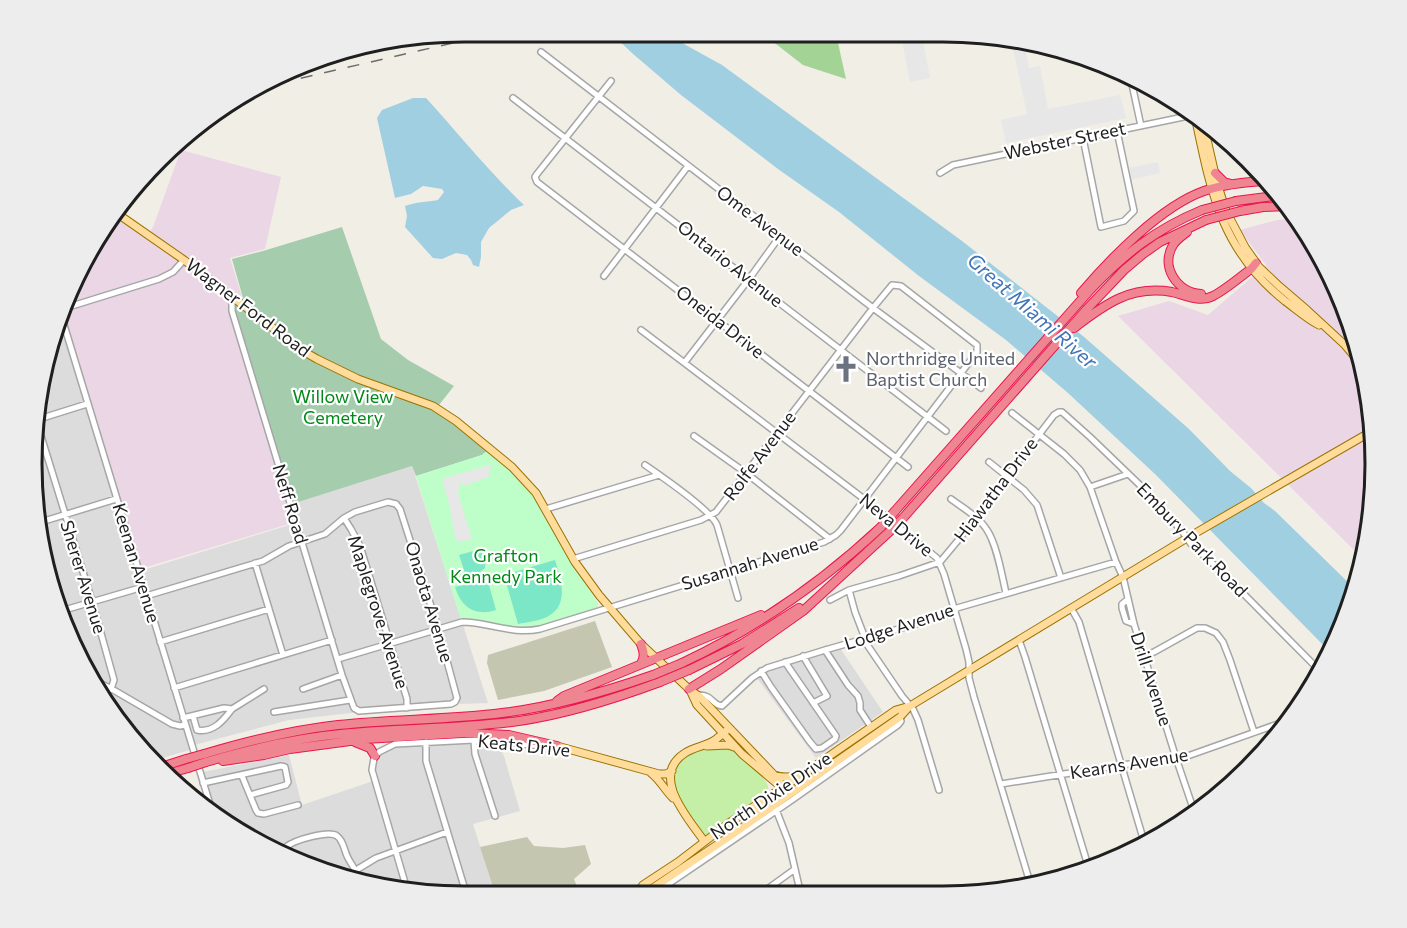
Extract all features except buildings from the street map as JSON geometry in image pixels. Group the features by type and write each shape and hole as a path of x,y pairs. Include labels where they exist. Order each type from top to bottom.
{"highway":[{"path":"1215,173 1224,182 1232,184"},
{"path":"170,766 205,758 268,736 338,725 501,714 550,705 598,693 653,675 738,635 816,583 881,527 1060,325 1113,258 1160,217 1201,192 1232,184 1256,182"},
{"path":"1077,302 1115,265 1140,244 1166,227 1202,210 1236,201 1269,197"},
{"path":"689,689 803,611 889,532 1061,338 1090,311 1124,270 1143,254 1160,242 1206,220 1240,211 1278,206"},
{"path":"1197,224 1180,237 1170,253 1172,276 1187,291 1198,294 1218,289 1252,266"},
{"path":"1090,311 1119,298 1143,291 1174,292 1189,297 1203,298 1213,296 1252,266"},
{"path":"205,758 316,737 464,727 541,717 617,698 689,670 734,648 796,610 841,576"},
{"path":"550,705 564,696 641,664 759,616 772,613"},
{"path":"641,644 644,658 641,664"},
{"path":"205,758 227,761 290,749 351,741 465,733 509,735 557,746"},
{"path":"351,741 370,748 375,756"},
{"path":"174,770 187,763"}],"main road":[{"path":"1197,127 1215,188 1219,214 1239,251 1252,266 1307,309 1350,351"},
{"path":"1206,134 1215,173 1215,188"},
{"name":"Wagner Ford Road","path":"122,217 317,359 358,379 425,402 443,412 512,467 530,485 583,575 610,608 641,644 705,702 778,779 782,788"},
{"name":"North Dixie Drive","path":"642,886 739,816 896,710 910,706 1227,514 1364,436"},
{"name":"Wagner Ford Road","path":"689,689 697,705 722,729 737,748 782,788"},
{"path":"705,702 711,716 722,729 741,747 755,756"},
{"name":"North Dixie Drive","path":"657,886 722,845 739,830 775,808 829,767 876,737 910,706"},
{"path":"701,746 722,729"},
{"path":"677,802 671,786 672,771 680,756 701,746 728,745 737,748"},
{"name":"Keats Drive","path":"557,746 649,771 666,774 672,771"},
{"path":"739,830 754,813 780,795 782,788 792,788 820,769 829,767"},
{"path":"649,771 677,802 704,841"},
{"path":"774,775 791,777 806,772"},
{"path":"764,773 770,784 766,798"},
{"path":"722,845 719,836 721,832 739,816"},
{"path":"654,886 653,884 661,874"}],"street":[{"name":"Ome Avenue","path":"541,52 873,308 981,387"},
{"path":"566,138 611,81"},
{"path":"1133,87 1141,126"},
{"name":"Ontario Avenue","path":"513,98 946,431"},
{"name":"Webster Street","path":"940,173 953,165 1184,118"},
{"path":"1083,138 1101,227 1124,221 1134,211 1117,131"},
{"name":"Oneida Drive","path":"566,138 535,177 539,184 908,467"},
{"path":"604,276 688,166"},
{"path":"685,362 780,236"},
{"path":"73,306 159,279 173,272 184,260"},
{"name":"Rolfe Avenue","path":"573,559 701,520 719,510 891,286 897,284 909,291 976,343 978,347"},
{"name":"Neff Road","path":"232,297 231,311 350,700 355,710 359,711 407,708"},
{"name":"Keenan Avenue","path":"64,328 208,800"},
{"name":"Neva Drive","path":"641,330 864,499 940,562 969,662 968,670 974,697 1028,877"},
{"name":"Susannah Avenue","path":"338,659 456,623 470,622 517,632 533,631 824,542 841,530 977,352 978,347"},
{"path":"45,417 87,404"},
{"name":"Hiawatha Drive","path":"940,562 1054,415 1059,412"},
{"name":"Embury Park Road","path":"1059,412 1062,412 1090,437 1128,474 1182,531 1193,546 1219,568 1314,665"},
{"path":"1012,413 1055,446 1080,470 1090,487 1122,577"},
{"path":"694,436 746,473 830,539"},
{"name":"Sherer Avenue","path":"43,442 114,680 110,688"},
{"path":"989,462 1024,490 1037,506 1061,578"},
{"path":"645,465 711,515 717,525 738,598"},
{"path":"1090,487 1128,474"},
{"path":"546,509 659,475"},
{"path":"146,596 271,557 289,546 325,534 355,512 388,502 396,504 399,497"},
{"path":"46,520 116,499"},
{"path":"951,499 976,518 990,536 1006,594"},
{"name":"Onaota Avenue","path":"396,504 400,509 457,695 452,704 407,708"},
{"name":"Maplegrove Avenue","path":"344,518 360,546 407,699 407,708"},
{"path":"830,600 849,590 940,562"},
{"name":"Lodge Avenue","path":"697,695 707,696 717,705 722,706 761,671 784,662 944,616 957,608 1116,562"},
{"path":"255,563 283,655"},
{"name":"Drill Avenue","path":"1122,577 1127,600 1122,604 1123,614 1126,621 1134,624 1192,805"},
{"path":"68,609 143,587"},
{"path":"849,590 865,638 879,663 918,720 939,790"},
{"path":"1071,608 1079,622 1142,835"},
{"path":"160,642 269,609"},
{"path":"1144,656 1197,628 1205,628 1216,633 1223,642 1230,660 1254,732"},
{"path":"174,688 332,640"},
{"path":"1018,640 1087,861"},
{"path":"825,650 848,686 858,696 860,710 871,728"},
{"path":"804,656 827,696 813,703"},
{"path":"761,671 816,749 822,748 836,737 784,662"},
{"path":"303,689 342,675"},
{"path":"106,686 172,724 185,725"},
{"path":"193,716 197,730 202,731 216,726 222,723 232,710 264,689"},
{"path":"274,712 350,700"},
{"path":"183,718 224,708 232,710"},
{"name":"Kearns Avenue","path":"1001,784 1182,758 1275,725"},
{"path":"722,845 876,737"},
{"path":"474,740 479,768 495,816"},
{"name":"Keats Drive","path":"375,756 384,748 395,744 426,742 474,740 557,746"},
{"path":"426,742 426,760 464,886"},
{"path":"375,756 372,770 405,881"},
{"path":"203,783 281,766 285,769 288,782 286,785 250,795"},
{"path":"242,776 256,810 260,814 298,805"},
{"path":"775,808 789,843 799,886"},
{"path":"286,846 324,834 332,834 342,841 347,857 355,870 376,858 447,832"},
{"path":"771,886 795,869"}],"shaded area":[{"path":"902,42 923,42 930,78 910,82"},
{"path":"1013,48 1026,50 1029,68 1040,66 1048,109 1120,95 1126,118 1006,143 1001,120 1027,114"},
{"path":"182,150 281,177 265,249 230,258 242,297 229,312 292,523 140,569 65,326 86,277 119,221 146,238 153,227"},
{"path":"1158,162 1160,173 1131,180 1129,168"},
{"path":"1287,220 1308,253 1333,303 1351,355 1361,409 1365,464 1364,492 1356,552 1118,316 1169,301 1208,315 1266,265 1240,230"},
{"path":"63,332 190,750 162,758 129,721 86,651 64,600 50,546 42,464 50,382"},
{"path":"492,464 489,477 463,486 462,482 460,483 458,494 472,539 459,542 454,533 442,479"},
{"path":"412,466 488,703 460,704 459,701 289,720 194,745 140,571 299,522 292,504"},
{"path":"595,621 612,667 544,691 498,700 487,663 488,655"},
{"path":"840,648 883,712 816,758 756,677 766,670"},
{"path":"496,743 499,747 504,756 520,811 473,824 493,886 409,882 355,872 328,864 277,842 212,802 203,772 289,755 302,805 376,780 375,760 382,753 404,746"},
{"path":"527,837 534,846 563,848 585,845 591,864 574,879 577,886 493,886 480,847"}],"green space":[{"path":"773,42 838,42 846,79 803,65"},
{"name":"Willow View Cemetery","path":"342,227 381,339 408,360 454,386 435,410 488,450 482,455 416,476 412,466 292,504 233,308 243,298 232,259"},
{"name":"Grafton Kennedy Park","path":"488,450 510,469 539,504 576,570 598,603 596,608 529,630 461,620 416,476 482,455"},
{"path":"484,548 485,568 467,579 459,555"},
{"path":"555,560 562,592 559,606 547,617 518,624 504,575"},
{"path":"487,578 496,610 482,612 470,609 461,600 455,587"},
{"path":"730,747 740,755 765,779 768,790 763,797 706,835 702,834 679,800 674,790 673,778 676,767 687,754 698,749"}],"water":[{"name":"Great Miami River","path":"620,42 680,42 722,65 962,241 1083,336 1189,429 1348,582 1324,645 1156,475 1068,393 1006,340 681,95"},
{"path":"413,98 426,98 524,205 511,210 489,228 481,242 479,267 473,265 467,255 456,253 442,259 433,258 405,227 407,216 405,206 438,200 444,192 442,189 423,186 411,194 395,198 377,118 382,110"}],"railway":[{"path":"287,81 456,42"}],"place":[{"name":"Northridge United Baptist Church","path":"846,369"}]}
